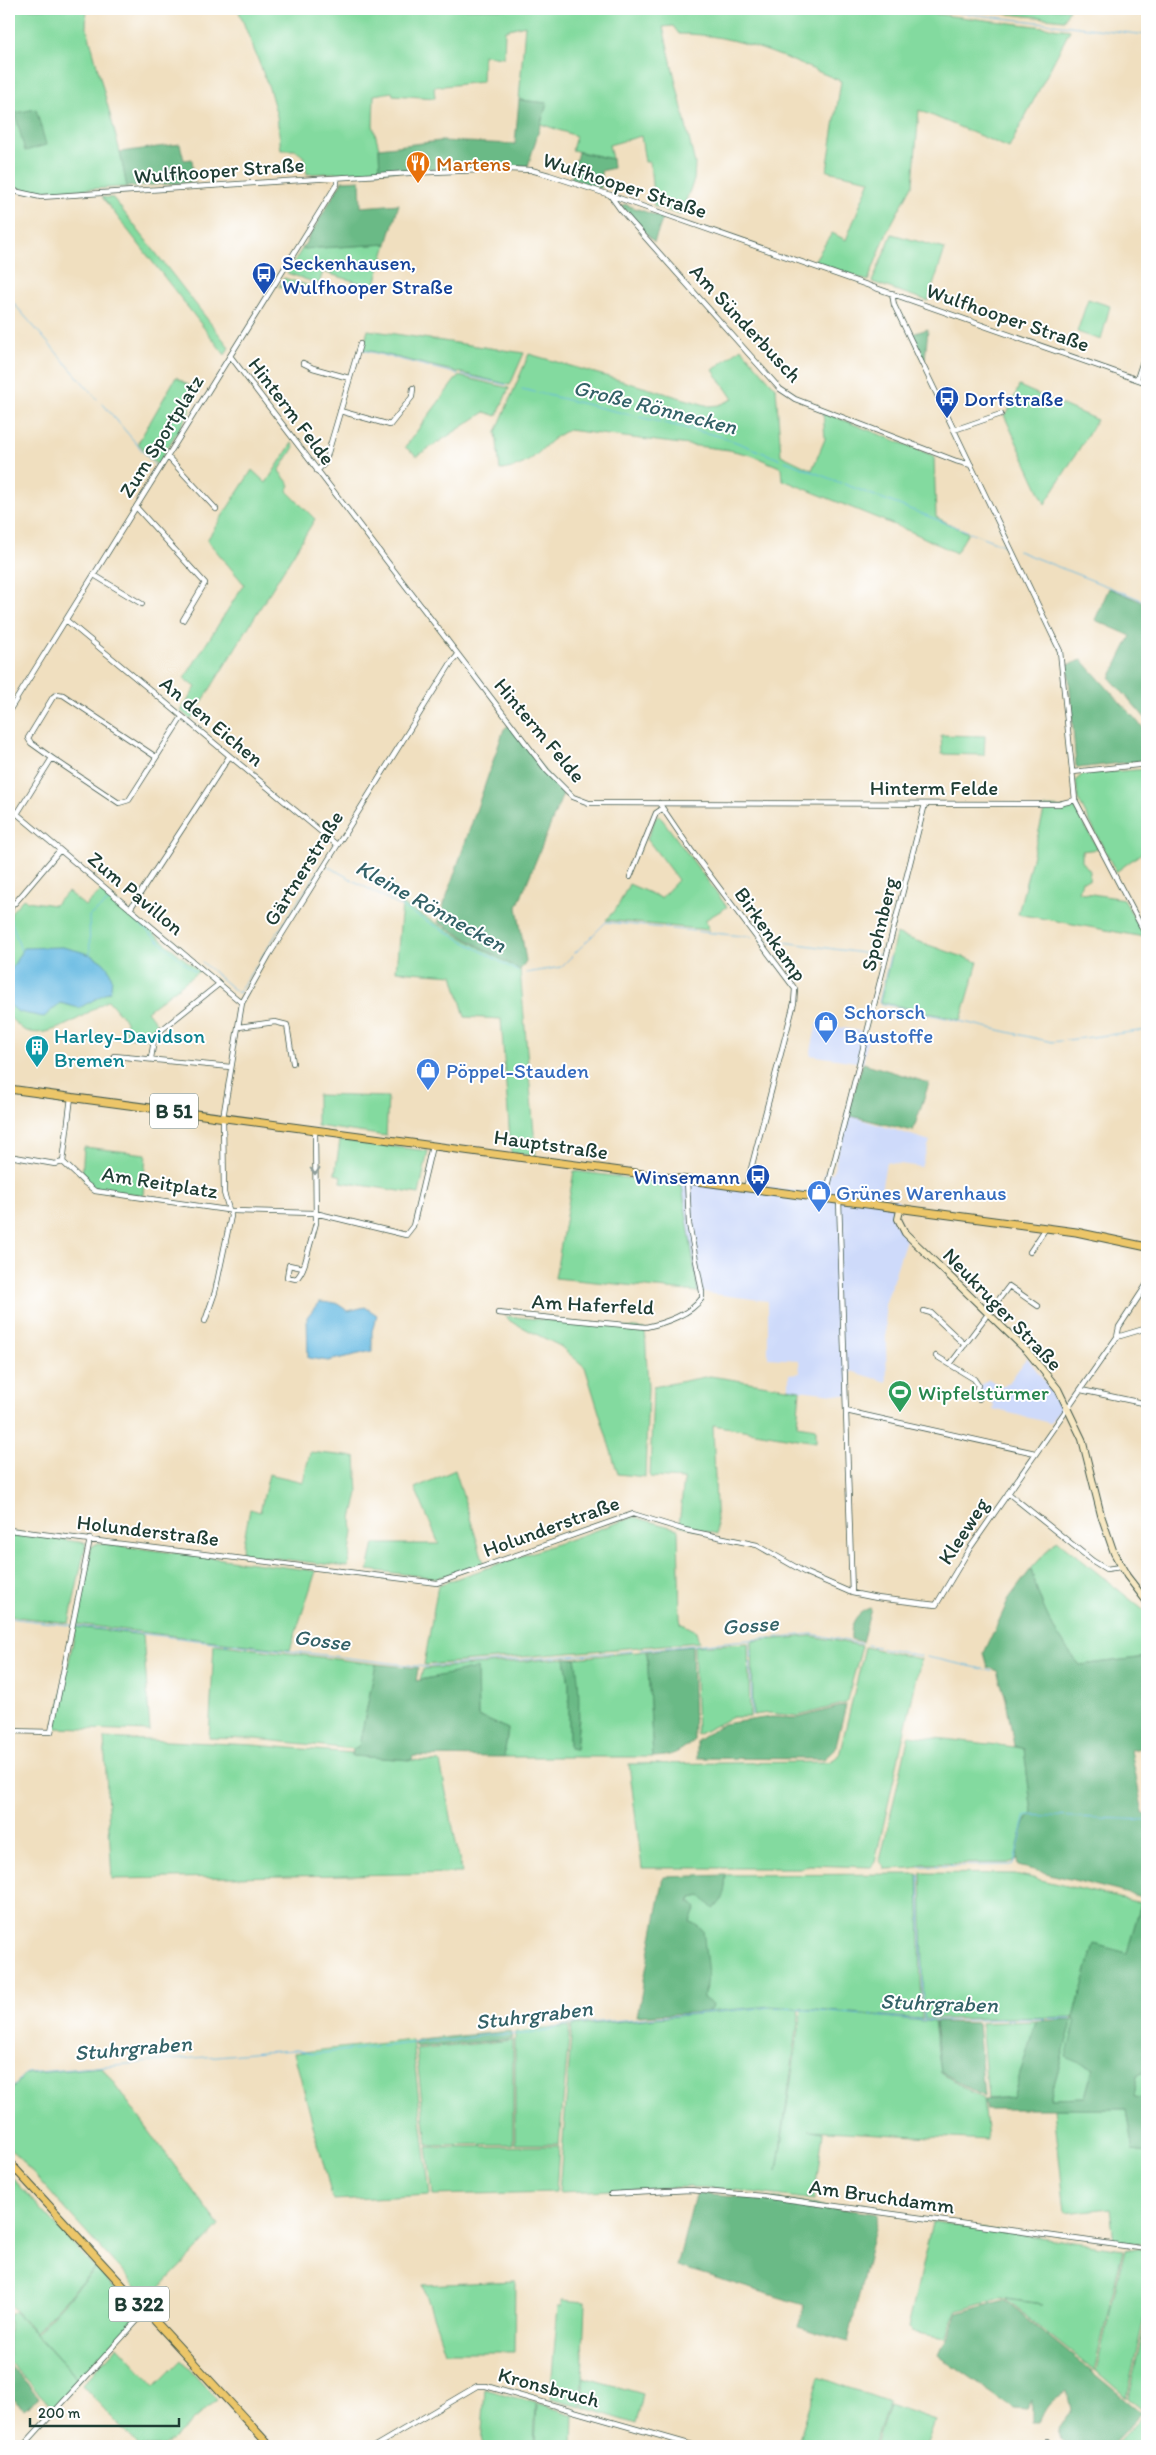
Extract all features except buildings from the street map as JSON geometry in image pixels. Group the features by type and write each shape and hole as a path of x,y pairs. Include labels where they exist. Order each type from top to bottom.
{"main road":[{"name":"Hauptstraße","path":"9,1089 825,1198 900,1210 1046,1228 1103,1236 1147,1247"},
{"name":"B 322","path":"9,2162 270,2446"}],"street":[{"name":"Wulfhooper Straße","path":"9,190 40,197 338,178 507,169 530,170 610,195 1147,383"},
{"name":"Zum Sportplatz","path":"9,711 337,184 338,178"},
{"name":"Am Sünderbusch","path":"610,195 620,209 780,389 795,399 956,462 971,465"},
{"path":"892,294 894,305 1060,651 1075,800 1147,937"},
{"path":"317,471 325,463 360,344"},
{"path":"1137,379 1147,349"},
{"name":"Hinterm Felde","path":"230,356 547,771 573,797 589,803 1059,804 1075,800"},
{"path":"303,363 313,368 349,378"},
{"path":"340,411 390,425 412,397 413,388"},
{"path":"954,430 1001,414"},
{"path":"168,457 216,509"},
{"path":"136,507 205,583 183,620"},
{"path":"94,575 142,604"},
{"name":"An den Eichen","path":"66,620 337,845"},
{"name":"Gärtnerstraße","path":"231,1210 224,1193 223,1118 242,1003 248,989 337,845 446,670 458,655"},
{"path":"156,757 63,695 57,694 53,696 28,738 31,744 119,803 129,800 182,717"},
{"path":"130,909 229,757"},
{"path":"17,814 52,758"},
{"path":"1073,772 1147,764"},
{"name":"Birkenkamp","path":"659,803 795,989 794,1002 746,1188"},
{"name":"Spohnberg","path":"825,1198 925,804"},
{"name":"Zum Pavillon","path":"9,807 242,1003"},
{"path":"630,877 656,813 662,809"},
{"path":"9,915 10,904 60,850"},
{"path":"151,1058 155,1035 220,984"},
{"path":"239,1027 275,1022 287,1025 293,1063"},
{"path":"114,1056 231,1067"},
{"path":"9,1156 55,1164 63,1162 71,1097"},
{"path":"303,1268 316,1223 315,1130"},
{"name":"Am Reitplatz","path":"63,1162 84,1183 96,1191 231,1210 316,1213 406,1235 413,1226 432,1146"},
{"name":"Am Haferfeld","path":"498,1313 646,1327 665,1324 692,1308 698,1303 702,1292 689,1224 687,1180"},
{"path":"839,1200 852,1593"},
{"path":"205,1321 214,1292 231,1210"},
{"name":"Neukruger Straße","path":"900,1210 898,1219 905,1233 989,1314 1045,1372 1068,1407 1082,1439 1109,1541 1121,1566 1147,1602"},
{"path":"1030,1252 1046,1228"},
{"name":"Kleeweg","path":"852,1593 877,1598 936,1604 970,1548 1117,1337 1119,1327 1147,1284"},
{"path":"951,1363 1009,1286 1038,1306"},
{"path":"924,1311 931,1313 965,1345"},
{"path":"1117,1337 1147,1328"},
{"path":"936,1356 951,1363 977,1382 979,1399"},
{"path":"1081,1390 1147,1404"},
{"path":"846,1411 1035,1453"},
{"path":"1008,1493 1103,1568 1110,1570 1121,1566"},
{"name":"Holunderstraße","path":"9,1530 437,1583 633,1514 691,1531 749,1543 806,1573 852,1593"},
{"path":"9,1731 51,1732 90,1539"},
{"name":"Am Bruchdamm","path":"611,2194 690,2190 762,2196 1147,2249"},
{"path":"23,2446 146,2311"},
{"name":"Kronsbruch","path":"375,2446 477,2386 486,2386 696,2446"}],"shaded area":[{"path":"817,1023 869,1033 863,1063 810,1055"},
{"path":"847,1115 930,1141 921,1167 886,1162 880,1197 899,1200 892,1219 906,1239 885,1305 887,1382 851,1371 852,1396 789,1389 789,1374 800,1373 799,1360 768,1358 768,1301 698,1292 680,1176 820,1194 825,1172 833,1173"},
{"path":"1027,1357 1062,1406 1050,1423 993,1409 994,1396 986,1394 984,1396 979,1391 981,1385 989,1379 1000,1386 1009,1383"}],"green space":[{"path":"9,9 87,9 86,24 120,152 127,187 32,192 9,185"},
{"path":"238,9 893,9 1070,30 1009,148 919,110 913,184 887,232 868,281 814,261 832,233 846,240 870,180 827,171 841,81 762,49 721,38 679,34 673,26 663,27 695,164 694,180 680,215 654,206 650,162 645,162 641,136 609,145 612,159 572,150 576,136 541,124 547,103 519,100 525,25 505,30 504,57 483,55 482,82 434,87 435,98 393,95 392,92 374,95 373,125 379,148 380,171 307,174 304,157 295,150 281,150 277,116 269,88"},
{"path":"963,9 1069,9 1064,20"},
{"path":"519,100 547,103 528,166 380,171 379,148 440,141 515,144"},
{"path":"36,109 46,145 25,151 15,113"},
{"path":"180,144 184,160 192,159 194,182 127,187 120,152"},
{"path":"578,152 612,159 613,168 601,171 601,189 571,179"},
{"path":"360,180 361,207 399,204 387,244 302,249 342,181"},
{"path":"102,197 113,198 229,347 225,355"},
{"path":"624,204 663,218 654,242 622,207"},
{"path":"892,234 945,249 928,301 872,282"},
{"path":"387,244 374,287 323,272 319,284 287,273 302,249"},
{"path":"284,278 313,287 310,296 279,287"},
{"path":"1088,299 1110,306 1101,340 1077,332"},
{"path":"928,329 925,359 923,361 912,334"},
{"path":"368,330 524,353 510,385 363,349"},
{"path":"741,348 776,388 781,455 812,470 825,439 823,412 934,456 936,517 968,533 956,553 914,533 783,480 782,468 751,455 729,450 568,430 558,435 523,464 500,470 496,432 529,354 709,406 719,405 733,399 713,370"},
{"path":"458,376 509,388 497,416 485,412 417,456 405,447"},
{"path":"176,377 196,390 190,403 190,411 157,465 138,443"},
{"path":"1019,386 1097,420 1045,504 1004,415 1008,412"},
{"path":"292,443 294,447 279,471 290,485 287,491 315,519 191,720 181,711 196,687 184,679 244,584 207,540 252,470 266,483"},
{"path":"1109,588 1147,604 1147,720 1110,678 1131,636 1095,620"},
{"path":"1082,660 1147,732 1147,760 1079,768 1076,766 1068,665"},
{"path":"509,725 563,794 517,907 526,961 520,970 438,922 504,729"},
{"path":"941,735 985,736 984,755 942,754"},
{"path":"1147,769 1147,849 1116,872 1078,799 1076,780 1083,774"},
{"path":"1045,807 1075,808 1098,849 1082,851 1082,861 1090,871 1089,880 1082,881 1079,892 1124,899 1144,937 1018,914"},
{"path":"659,815 727,907 705,920 709,930 606,920 618,906 629,884 661,898 678,880 647,839 656,817"},
{"path":"102,890 199,971 147,1011 160,1028 152,1033 152,1038 125,1037 126,1021 108,1000 79,1018 56,1029 34,1033 24,1030 9,1017 9,922 12,911 24,898 27,901 54,905 68,892 85,906"},
{"path":"402,904 520,970 536,1156 511,1153 501,1019 465,1017 453,975 396,971"},
{"path":"896,934 978,962 961,1020 880,1002"},
{"path":"863,1063 929,1083 913,1131 847,1115"},
{"path":"317,1095 388,1097 386,1136 317,1126"},
{"path":"340,1140 428,1151 419,1194 341,1182 342,1176 335,1174"},
{"path":"84,1147 146,1154 143,1195 95,1189 82,1177"},
{"path":"574,1171 682,1185 698,1292 555,1278"},
{"path":"505,1316 645,1329 648,1388 645,1477 618,1474 585,1367 560,1346 510,1321"},
{"path":"710,1376 800,1390 797,1425 816,1428 816,1442 713,1425 717,1534 679,1525 684,1479 650,1477 653,1387"},
{"path":"310,1452 356,1457 358,1493 352,1519 353,1532 348,1567 241,1554 250,1509 260,1512 269,1474 303,1482"},
{"path":"455,1470 484,1563 437,1578 368,1570 374,1544 439,1544 415,1488"},
{"path":"634,1517 678,1529 680,1618 681,1623 696,1631 699,1642 424,1665 438,1585"},
{"path":"9,1532 86,1543 69,1623 9,1616"},
{"path":"1057,1540 1147,1613 1147,1657 1080,1665 1071,1654 1056,1632 1044,1608 1031,1569"},
{"path":"98,1543 316,1571 290,1650 76,1624 91,1547"},
{"path":"1031,1569 1039,1596 1056,1632 1080,1665 1147,1657 1147,1747 1131,1750 1143,1814 1147,1815 1146,1898 1018,1866 1017,1853 1020,1838 1025,1823 1032,1813 1024,1749 1014,1746 1006,1699 997,1671 988,1667 984,1653 1010,1597"},
{"path":"870,1608 862,1642 851,1639 851,1629 854,1620"},
{"path":"76,1627 143,1635 150,1731 55,1728"},
{"path":"812,1636 862,1646 846,1703 798,1716 769,1713 753,1715 752,1641"},
{"path":"748,1643 750,1717 732,1717 697,1735 694,1646"},
{"path":"214,1644 376,1664 359,1746 353,1749 256,1739 209,1738"},
{"path":"692,1646 694,1740 675,1753 653,1757 647,1651"},
{"path":"865,1647 921,1659 875,1862 871,1867 809,1865 800,1868 642,1868 629,1764 829,1762 839,1756"},
{"path":"647,1651 653,1757 504,1757 508,1729 478,1716 477,1669 420,1680 423,1669 565,1658 569,1684 569,1748 576,1749 579,1718 575,1658"},
{"path":"565,1658 575,1658 577,1669 579,1703 576,1749 569,1748 569,1684"},
{"path":"376,1664 418,1668 416,1681 477,1668 478,1716 508,1729 504,1757 413,1756 412,1760 352,1756 353,1749 359,1746"},
{"path":"846,1705 835,1749 824,1759 697,1758 697,1741 723,1724 771,1717 798,1718"},
{"path":"909,1735 1024,1748 1032,1813 1027,1818 1017,1860 1008,1863 922,1864 913,1868 885,1869 880,1861"},
{"path":"104,1738 253,1745 352,1753 352,1756 440,1762 462,1873 112,1879"},
{"path":"921,1873 1015,1874 1141,1903 1127,1953 1094,1945 1074,2017 924,2019"},
{"path":"918,1874 922,2019 770,2006 706,2012 711,2009 703,1998 706,1987 690,1921 696,1908 691,1902 692,1898 701,1896 713,1908 724,1892 726,1875"},
{"path":"726,1875 722,1898 713,1909 701,1896 692,1898 690,1902 696,1908 690,1921 703,1930 708,1974 703,1998 712,2004 711,2009 706,2012 637,2016 664,1877"},
{"path":"1141,1903 1147,1905 1147,2070 1137,2076 1134,2097 1147,2098 1147,2153 1133,2151 1126,2109 986,2109 984,2100 1013,2097 1036,2021 1073,2019 1050,2098 1085,2097 1093,2068 1066,2057 1076,2020 1074,2018 1094,1944 1127,1953"},
{"path":"771,2007 800,2009 777,2171 802,2009 934,2022 941,2073 983,2099 987,2140 809,2130 823,2132 814,2200 727,2189 690,2187 559,2192 572,2026"},
{"path":"1073,2019 1076,2020 1093,2067 1085,2097 1050,2098"},
{"path":"1036,2021 1013,2097 988,2099 981,2023"},
{"path":"935,2022 978,2023 984,2097 941,2072"},
{"path":"570,2026 559,2144 515,2144 515,2032"},
{"path":"510,2031 512,2038 509,2039 418,2048 415,2047 414,2043 420,2040"},
{"path":"412,2040 430,2195 333,2200 294,2053"},
{"path":"513,2040 513,2144 427,2145 416,2050"},
{"path":"102,2067 219,2226 148,2300 9,2147 9,2093 25,2074"},
{"path":"1147,2070 1147,2098 1134,2098 1137,2076"},
{"path":"1054,2109 1126,2109 1133,2151 1147,2153 1147,2245 1114,2241 1110,2208 1065,2213"},
{"path":"559,2146 556,2192 433,2195 427,2147"},
{"path":"9,2174 95,2268 35,2332 9,2304"},
{"path":"699,2193 774,2199 878,2214 848,2342 798,2327 804,2305 677,2266 695,2195"},
{"path":"932,2223 1123,2249 1094,2371 1005,2299 1042,2304 1001,2298 957,2311 945,2338 911,2332 908,2329 909,2323"},
{"path":"1125,2248 1147,2251 1147,2305 1126,2397 1096,2371"},
{"path":"96,2268 139,2314 79,2380 36,2333"},
{"path":"515,2281 514,2352 445,2352 423,2285"},
{"path":"562,2300 585,2302 581,2407 550,2399 558,2306 562,2306"},
{"path":"1004,2300 1142,2413 1110,2446 1076,2446 1062,2441 1058,2429 1071,2410 1067,2391 1049,2404 1043,2412 1039,2423 1032,2423 1032,2401 1027,2410 1014,2409 939,2356 958,2313"},
{"path":"14,2311 79,2380 53,2408 9,2362 9,2316"},
{"path":"1147,2315 1147,2413 1128,2397"},
{"path":"118,2346 155,2386 181,2360 217,2400 164,2446 138,2446 82,2385"},
{"path":"9,2365 39,2397 24,2409 9,2396"},
{"path":"583,2377 643,2394 636,2424 583,2407"},
{"path":"819,2377 889,2402 874,2446 797,2446"},
{"path":"485,2389 536,2403 534,2446 481,2446"},
{"path":"537,2403 574,2415 573,2446 535,2446"},
{"path":"889,2405 935,2421 926,2446 876,2446"},
{"path":"1147,2415 1147,2446 1113,2446 1143,2416"}],"water":[{"path":"62,947 80,951 105,964 110,971 112,980 110,991 79,1008 60,1003 44,1017 18,1012 9,1004 9,974 23,948"},
{"path":"319,1302 336,1303 348,1311 365,1307 377,1315 372,1331 372,1351 328,1361 308,1358 307,1317"}],"waterway":[{"path":"927,9 1147,35"},
{"name":"Große Rönnecken","path":"9,298 97,399"},
{"name":"Große Rönnecken","path":"363,350 458,374"},
{"name":"Große Rönnecken","path":"462,375 507,385"},
{"name":"Große Rönnecken","path":"522,389 723,437 779,459"},
{"name":"Große Rönnecken","path":"102,403 156,467"},
{"name":"Große Rönnecken","path":"785,461 841,483"},
{"name":"Große Rönnecken","path":"844,484 1006,546"},
{"name":"Große Rönnecken","path":"1018,551 1147,602"},
{"name":"Kleine Rönnecken","path":"202,962 238,993 323,864"},
{"name":"Kleine Rönnecken","path":"329,867 519,972"},
{"name":"Kleine Rönnecken","path":"90,956 89,916 111,900 194,971 196,969"},
{"name":"Kleine Rönnecken","path":"11,920 21,951"},
{"path":"526,973 561,967 606,922 752,937"},
{"path":"762,939 884,956"},
{"path":"890,956 879,1003 1052,1042 1147,1030"},
{"name":"Gosse","path":"9,1618 425,1667 632,1651"},
{"name":"Gosse","path":"640,1650 812,1634 862,1644"},
{"path":"750,1641 752,1715"},
{"name":"Gosse","path":"867,1645 921,1656"},
{"name":"Gosse","path":"927,1657 992,1671"},
{"path":"919,1866 1011,1865 1014,1863 1026,1815 1147,1820"},
{"path":"919,1875 924,2019"},
{"name":"Stuhrgraben","path":"9,2091 26,2073 262,2052 297,2050 313,2054 482,2036 532,2033 565,2025 771,2007 934,2021 1072,2018"}],"place":[{"name":"Martens","path":"418,184"},
{"name":"Seckenhausen, Wulfhooper Straße","path":"264,295"},
{"name":"Dorfstraße","path":"947,419"},
{"name":"Schorsch Baustoffe","path":"826,1044"},
{"name":"Harley-Davidson Bremen","path":"37,1068"},
{"name":"Pöppel-Stauden","path":"428,1091"},
{"name":"Winsemann","path":"758,1197"},
{"name":"Grünes Warenhaus","path":"819,1213"},
{"name":"Wipfelstürmer","path":"900,1413"}]}
